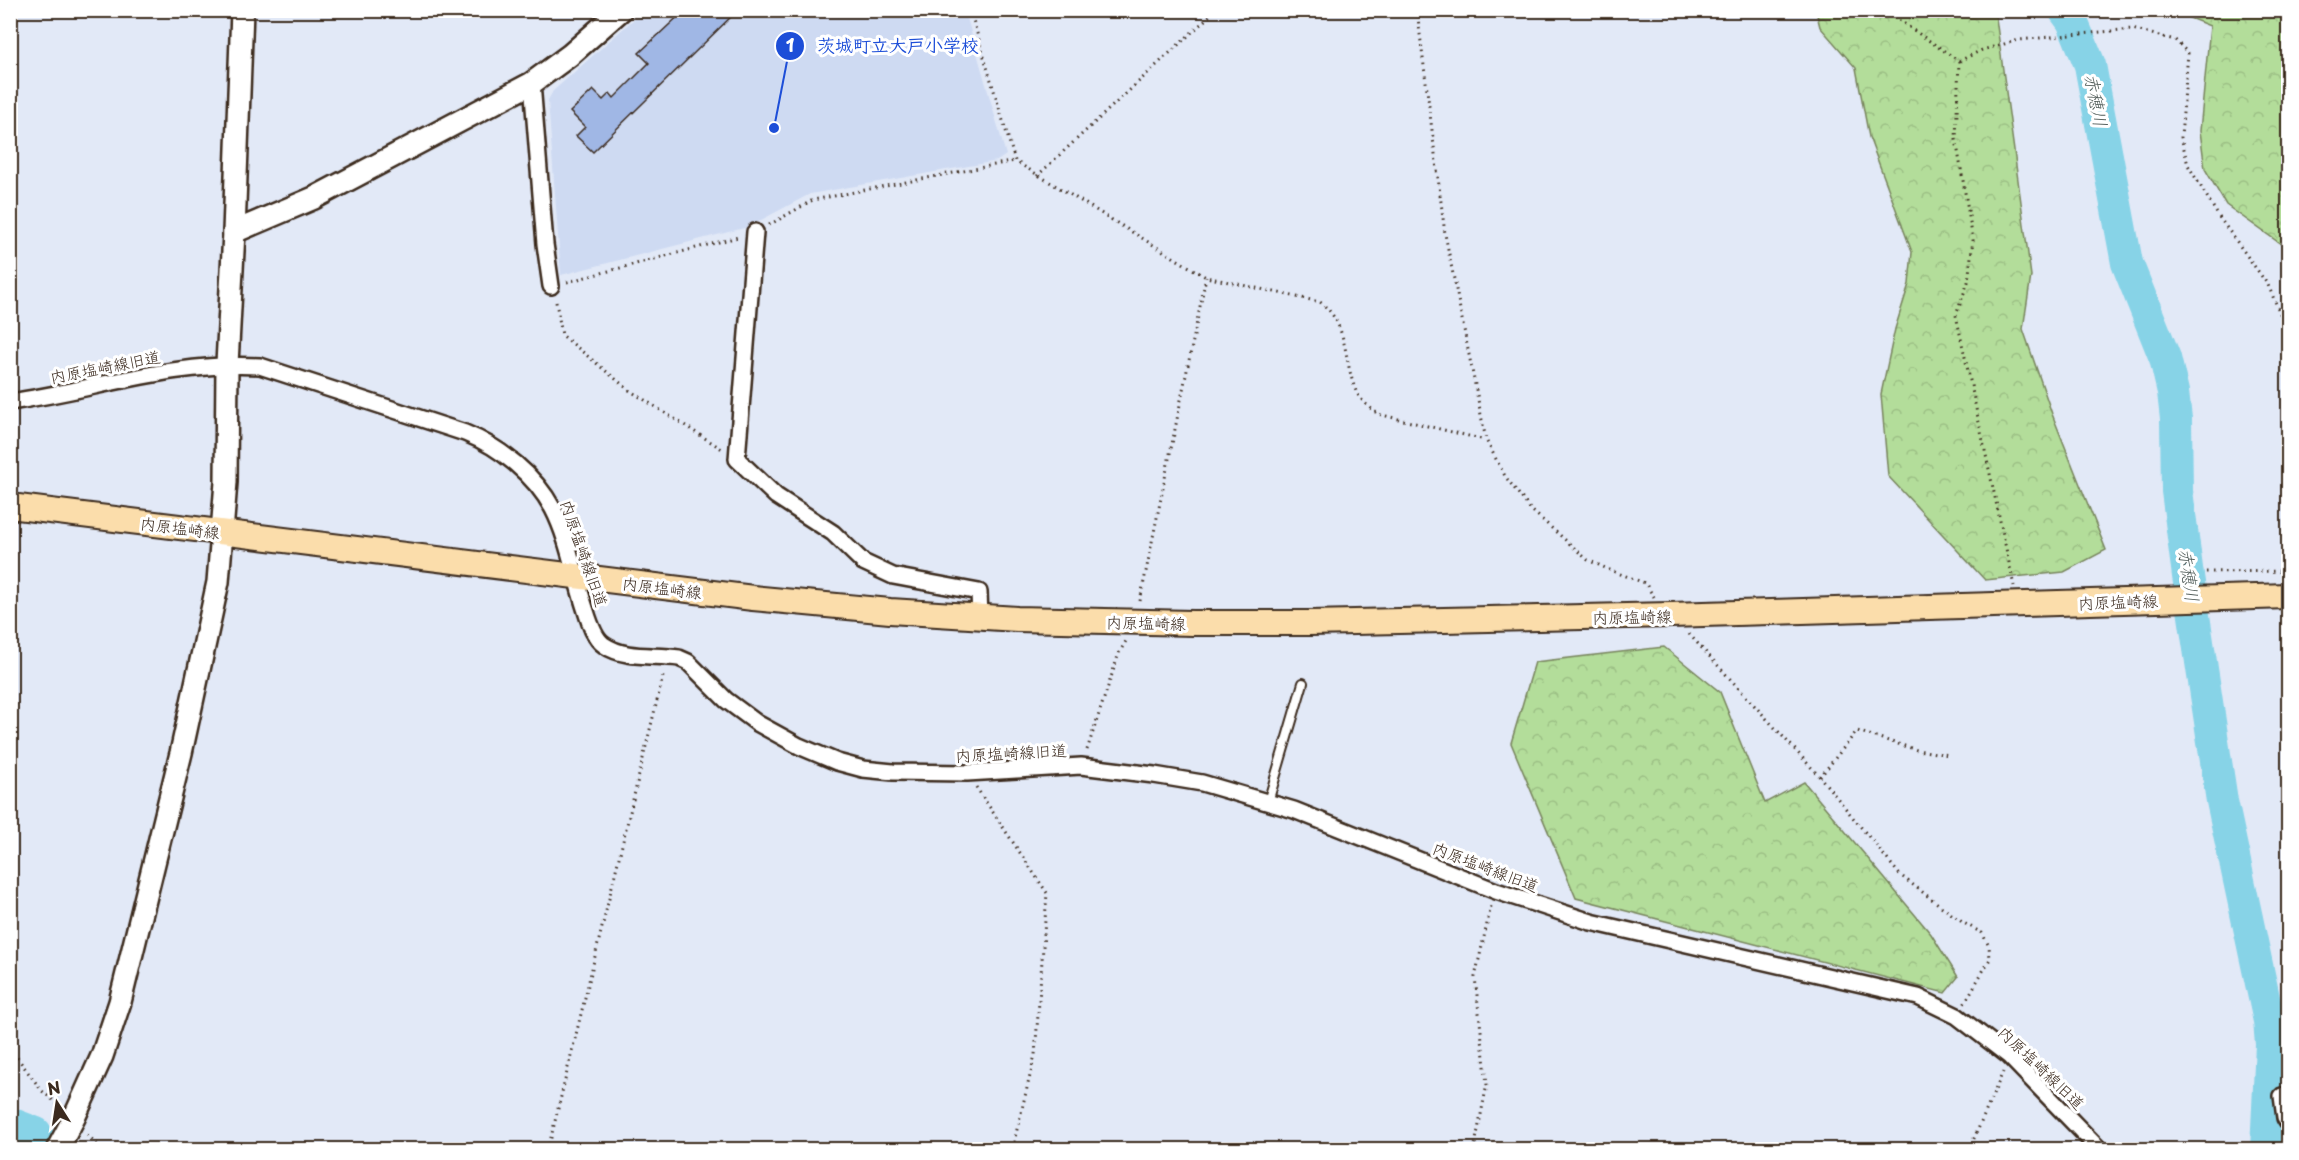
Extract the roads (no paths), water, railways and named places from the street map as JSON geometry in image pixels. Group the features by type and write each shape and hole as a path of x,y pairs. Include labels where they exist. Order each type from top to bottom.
{"main road":[{"name":"内原塩崎線","path":"10,506 822,605 980,617 1136,622 1310,623 1670,615 2289,596"}],"street":[{"path":"57,1149 71,1124 112,1032 132,960 218,582 226,482 227,364 242,10"},
{"path":"234,232 324,193 532,83 570,55 621,10"},
{"path":"532,83 544,244 551,286"},
{"path":"755,232 737,459 776,496 833,533 863,562 893,576 979,592 980,617"},
{"name":"内原塩崎線旧道","path":"10,402 183,369 227,364 260,366 465,432 485,441 504,454 544,495 560,526 587,614 601,644 620,654 669,656 688,662 726,700 757,723 799,746 837,762 863,769 893,772 967,773 1081,766 1202,783 1294,810 1496,891 1591,922 1918,997 1957,1016 2009,1056 2100,1149"},
{"path":"2282,1096 2285,1118 2289,1124"}],"lane":[{"path":"1268,802 1303,683"}],"waterway":[{"name":"赤穂川","path":"2064,10 2072,21 2090,65 2127,263 2165,358 2173,392 2176,419 2177,491 2222,801 2269,1021 2271,1044 2266,1150"},
{"path":"10,1123 36,1133 45,1150"}],"place":[{"name":"茨城町立大戸小学校","path":"774,128"}]}
